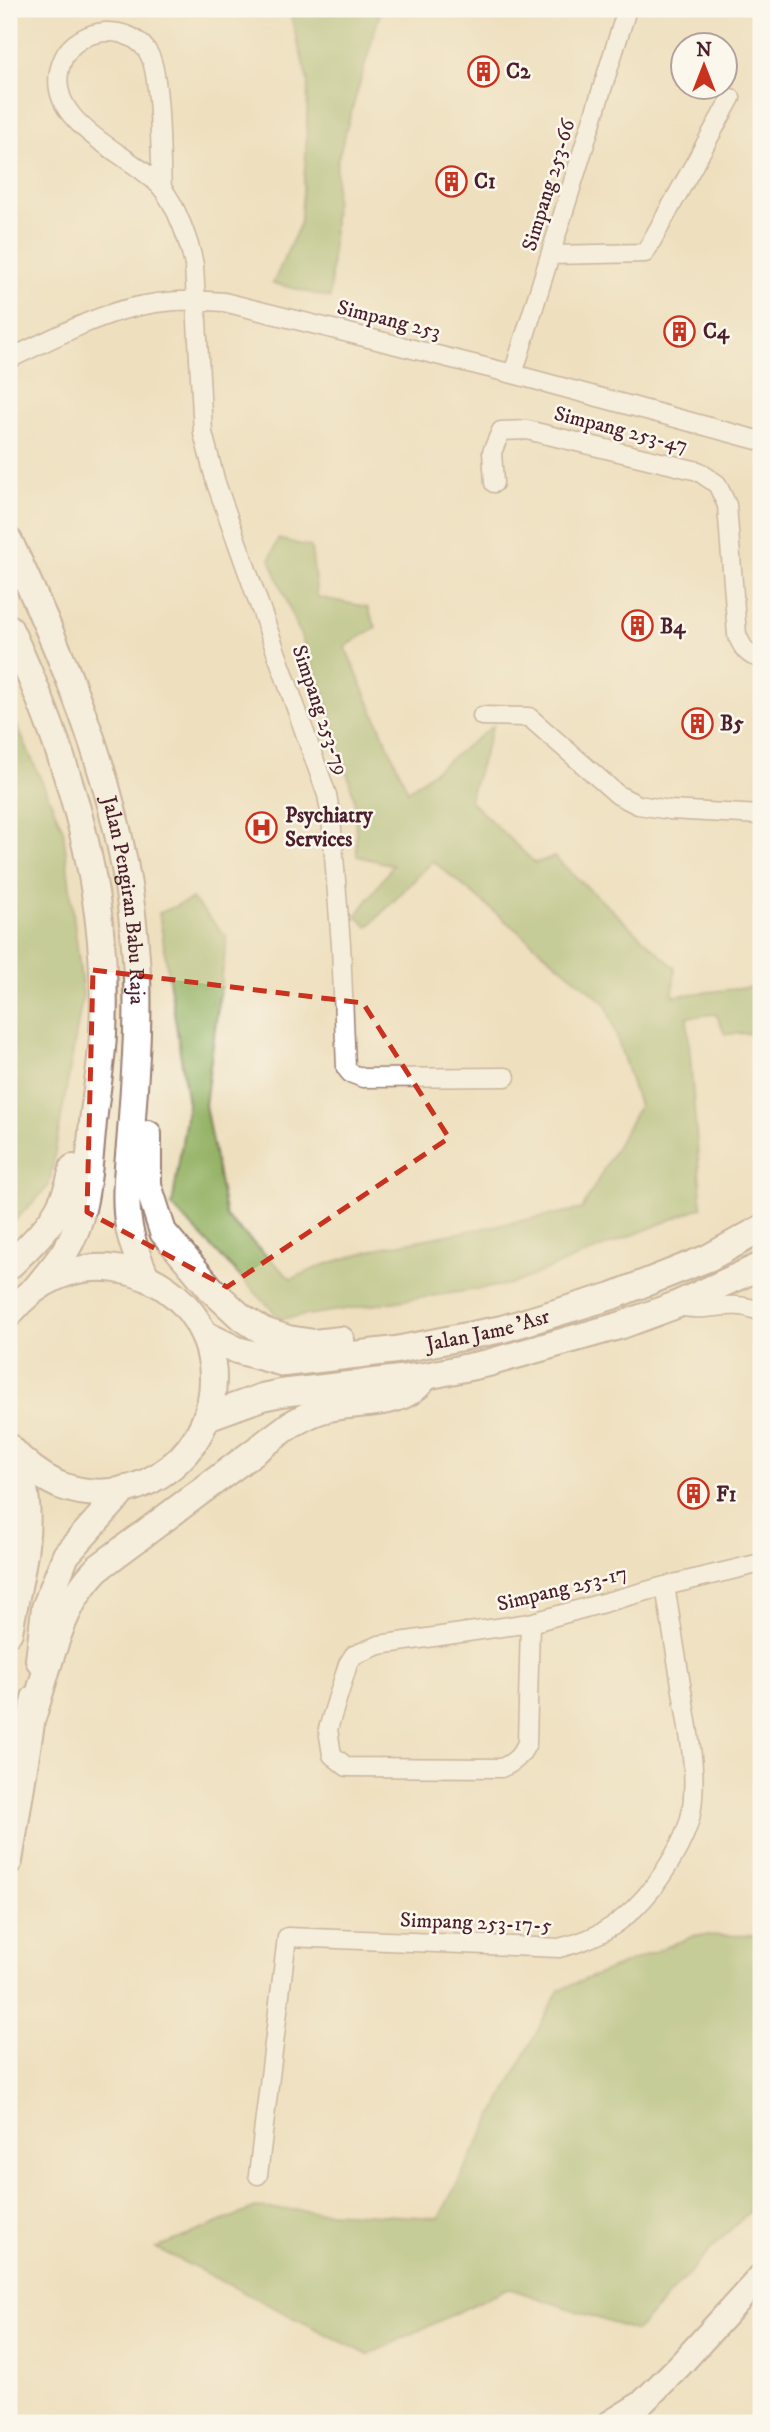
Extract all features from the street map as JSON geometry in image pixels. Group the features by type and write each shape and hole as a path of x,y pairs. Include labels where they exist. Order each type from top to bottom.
{"main road":[{"name":"Jalan Pengiran Babu Raja","path":"9,541 72,683 103,769 127,871 136,958 138,1020 128,1199 129,1225 135,1251 146,1277"},
{"name":"Jalan Pengiran Babu Raja","path":"9,628 42,703 71,786 85,836 100,929 103,1034 80,1217 68,1247 38,1286"},
{"path":"138,1020 146,1033 151,1050 147,1162 153,1207 163,1232 212,1290 252,1324 263,1331 288,1339 314,1343 420,1331 452,1339"},
{"path":"9,1266 47,1230 66,1197 90,1055 103,1034"},
{"name":"Jalan Jame 'Asr","path":"204,1334 237,1350 284,1363 356,1356 452,1339 502,1329 612,1296 708,1258 761,1229"},
{"name":"Jalan Jame 'Asr","path":"207,1418 262,1397 281,1393 426,1376 488,1363 622,1325 676,1305 761,1266"},
{"path":"9,1314 21,1299 58,1275 91,1268 124,1270 146,1277 164,1287 194,1316 204,1334 213,1376 207,1418 197,1438 175,1463 147,1482 104,1492 82,1491 60,1485 32,1469 9,1447"},
{"path":"33,1715 73,1598 84,1581 98,1567 289,1425 324,1409 401,1397 417,1388 426,1376"},
{"path":"9,1447 24,1486 27,1507 24,1545 9,1632"},
{"path":"9,1861 33,1715 45,1608 66,1555 125,1489"},
{"path":"610,2423 649,2396 761,2276"}],"street":[{"name":"Simpang 253-66","path":"513,374 626,9"},
{"path":"162,188 79,123 61,101 58,71 65,54 75,43 92,34 122,33 132,37 149,55 156,90 162,188 188,239 194,265 195,299"},
{"path":"551,255 645,253 729,102"},
{"name":"Simpang 253","path":"9,359 100,316 140,305 195,299 256,309 513,374 761,441"},
{"name":"Simpang 253-79","path":"195,299 203,433 216,483 320,772 329,806 341,945 346,1068 350,1073 363,1078 506,1077"},
{"name":"Simpang 253-47","path":"494,483 492,452 500,431 527,430 698,471 717,484 727,505 737,635 744,650 761,658"},
{"path":"482,716 529,718 618,795 638,805 670,810 761,815"},
{"path":"736,1242 761,1214"},
{"path":"676,1305 702,1310 729,1304 748,1306 761,1312"},
{"name":"Simpang 253-17","path":"530,1623 527,1743 518,1759 501,1768 346,1767 332,1755 328,1729 344,1676 354,1655 380,1645 530,1623 761,1563"},
{"name":"Simpang 253-17-5","path":"257,2175 287,1937 559,1948 588,1941 610,1929 629,1914 666,1870 685,1833 691,1813 693,1781 691,1746 665,1586"}],"highlighted area":[{"path":"93,970 363,1003 449,1138 227,1287 87,1212"}],"green space":[{"path":"289,9 381,9 337,162 330,298 273,283 300,224 306,155 308,82"},
{"path":"278,539 311,547 317,597 367,607 376,627 345,647 408,791 493,726 469,800 535,863 554,857 675,968 673,996 751,987 761,1007 761,1033 725,1034 716,1014 687,1017 702,1207 512,1284 281,1319 172,1206 188,1104 159,913 192,899 227,937 205,1105 226,1217 291,1279 324,1265 379,1248 582,1209 639,1106 606,1004 433,861 368,927 356,916 393,865 357,856 354,798 330,709 270,559"},
{"path":"9,708 63,829 83,995 49,1186 9,1226"},
{"path":"696,1935 761,1936 761,2200 713,2247 636,2331 508,2288 368,2355 156,2248 255,2208 439,2218 559,1990"}],"place":[{"name":"C2","path":"483,71"},
{"name":"C1","path":"451,181"},
{"name":"C4","path":"680,331"},
{"name":"B4","path":"637,626"},
{"name":"B5","path":"697,723"},
{"name":"Psychiatry Services","path":"262,827"},
{"name":"F1","path":"693,1494"}]}
